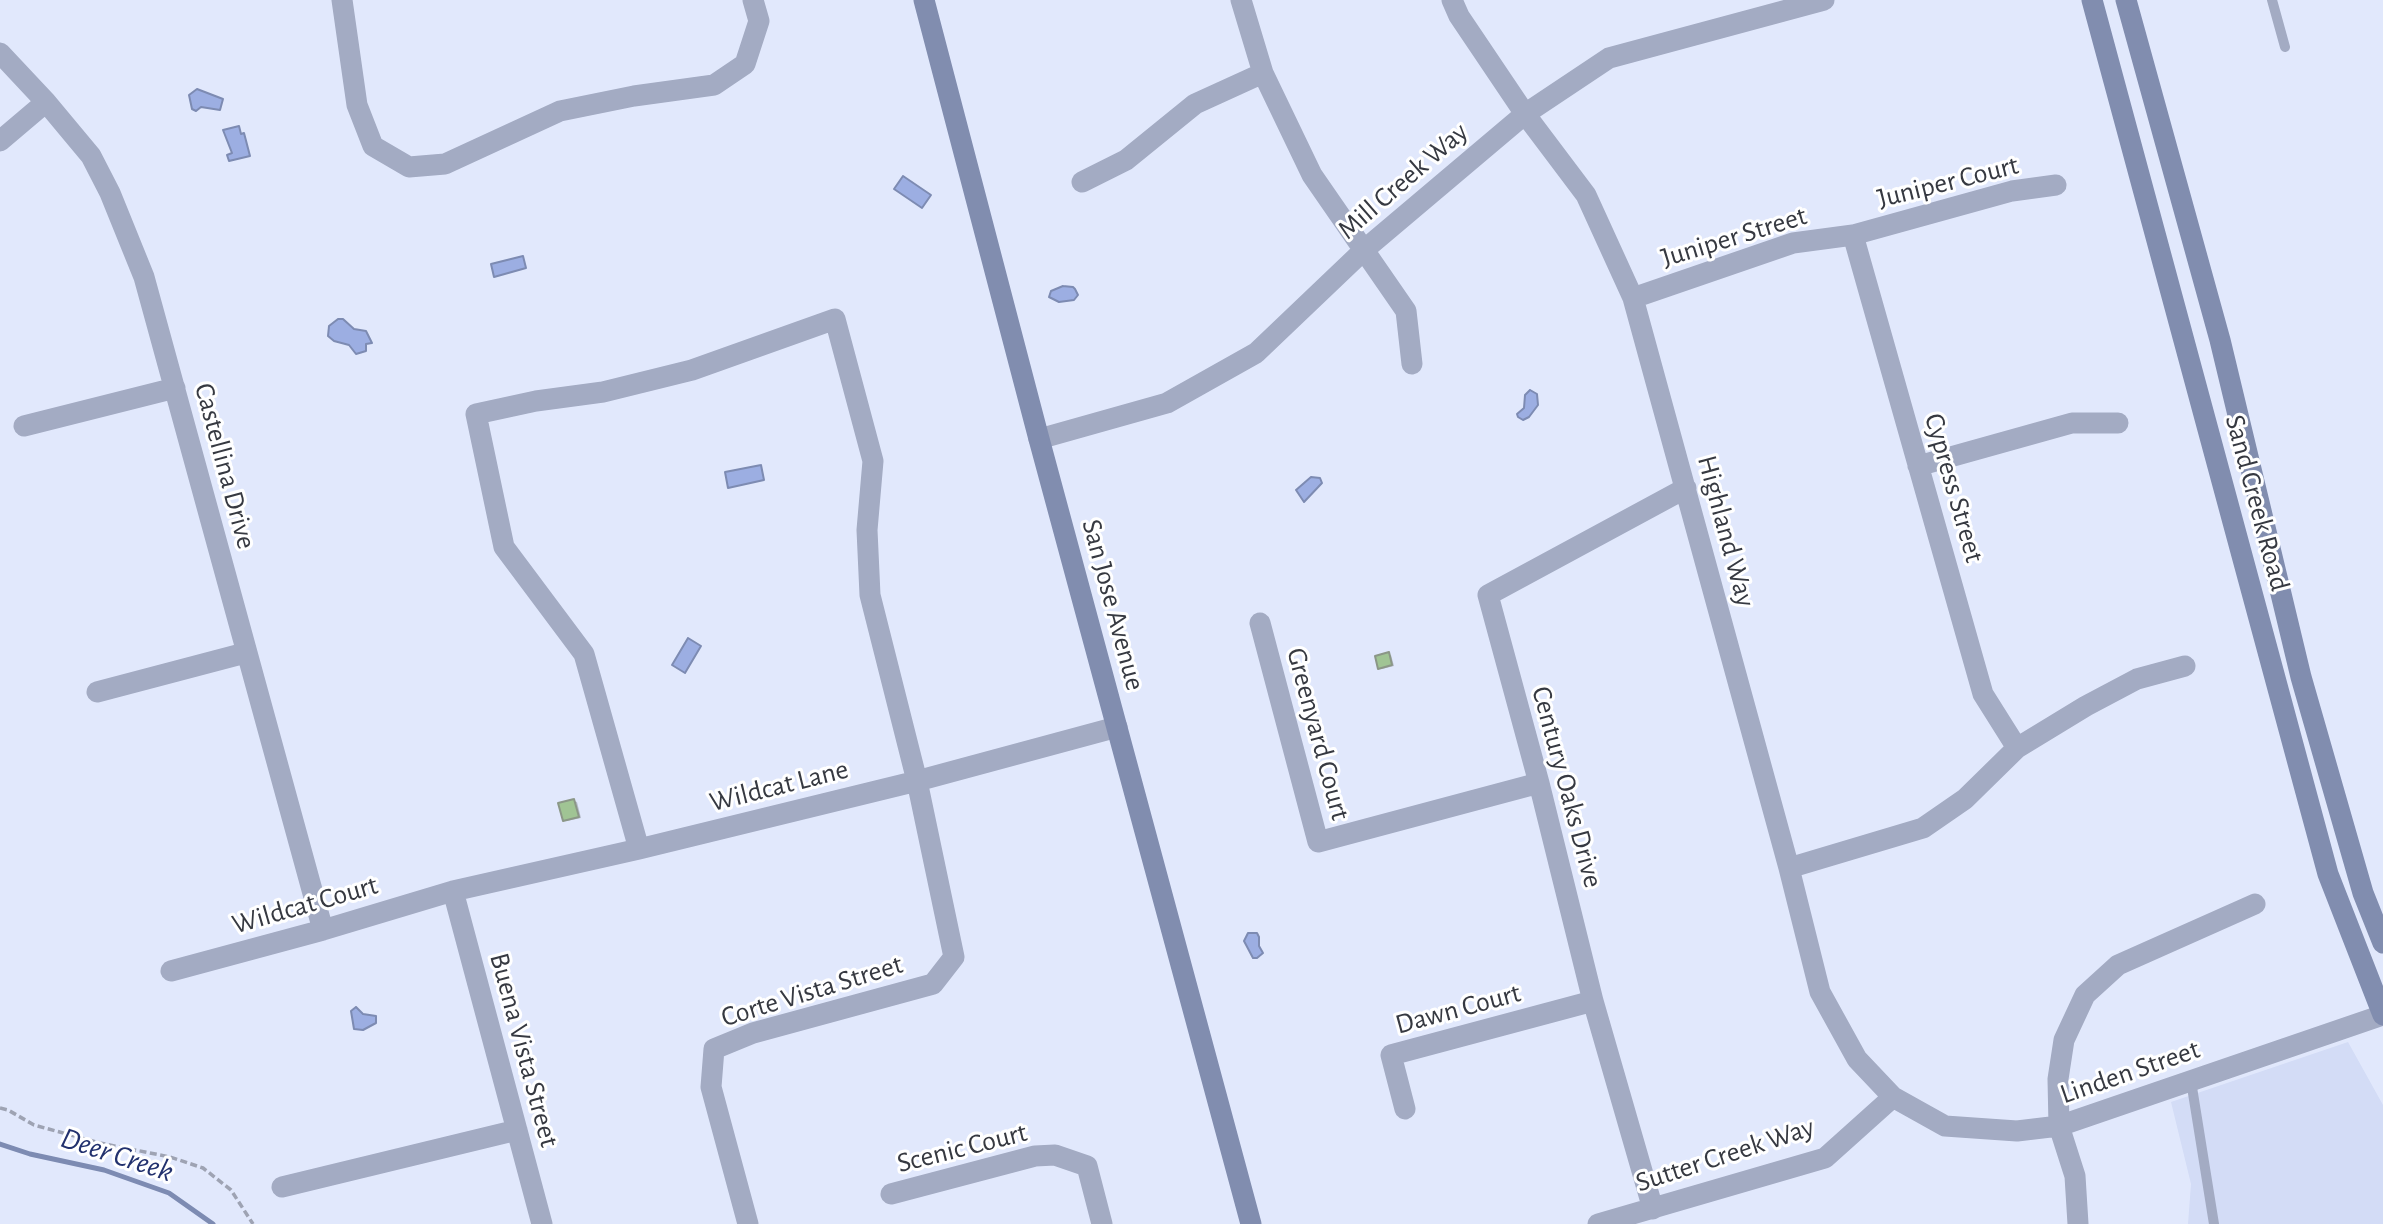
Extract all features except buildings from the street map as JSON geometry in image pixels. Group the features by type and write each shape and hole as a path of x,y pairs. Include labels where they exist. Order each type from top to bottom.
{"main road":[{"name":"San Jose Avenue","path":"924,0 1038,439 1251,1224"},
{"name":"Sand Creek Road","path":"2092,0 2328,874 2383,1015"},
{"name":"Sand Creek Road","path":"2126,0 2220,340 2304,689 2364,893 2383,943"}],"street":[{"path":"342,0 357,104 373,146 409,167 444,164 560,111 634,96 714,85 745,64 759,21 753,0"},
{"path":"1241,0 1263,73 1312,175 1406,311 1412,364"},
{"name":"Highland Way","path":"1452,0 1525,114 1586,195 1633,298 1789,868 1820,992 1857,1059 1893,1097"},
{"name":"Mill Creek Way","path":"1038,439 1167,403 1255,353 1364,250 1525,114 1609,58 1824,0"},
{"name":"Castellina Drive","path":"0,52 91,156 110,193 144,277 323,930"},
{"path":"1082,182 1126,160 1195,104 1263,73"},
{"path":"0,141 46,103"},
{"name":"Juniper Court","path":"1853,236 2012,191 2056,185"},
{"name":"Juniper Street","path":"1633,298 1793,243 1853,236"},
{"name":"Cypress Street","path":"1853,236 1983,694 2017,748"},
{"path":"639,849 584,654 504,547 476,414 536,401 603,392 692,370 835,319 873,461 867,530 870,595 917,781"},
{"path":"24,426 175,388"},
{"path":"1918,466 2072,423 2118,423"},
{"name":"Century Oaks Drive","path":"1653,1209 1593,1001 1539,783 1488,595 1686,488"},
{"name":"Greenyard Court","path":"1260,623 1318,842 1539,783"},
{"path":"97,692 245,653"},
{"path":"1789,868 1923,828 1965,799 2017,748 2137,679 2185,666"},
{"name":"Wildcat Lane","path":"453,891 917,781 1116,727"},
{"name":"Corte Vista Street","path":"748,1224 711,1087 714,1049 753,1032 933,984 954,957 917,781"},
{"name":"Wildcat Court","path":"171,971 453,891"},
{"name":"Buena Vista Street","path":"453,891 542,1224"},
{"path":"2078,1224 2075,1176 2059,1126 2057,1079 2064,1040 2085,995 2118,965 2255,904"},
{"name":"Dawn Court","path":"1405,1109 1391,1055 1593,1001"},
{"name":"Linden Street","path":"1893,1097 1945,1126 2017,1131 2059,1126 2383,1015"},
{"name":"Sutter Creek Way","path":"1598,1224 1825,1158 1893,1097"},
{"path":"282,1187 517,1130"},
{"name":"Scenic Court","path":"891,1194 1035,1156 1055,1155 1087,1166 1102,1224"}],"lane":[{"path":"2272,0 2285,47"},
{"path":"2191,1081 2214,1224"}],"path":[{"path":"0,1108 34,1125 100,1143 170,1157 203,1168 231,1189 253,1224"}],"shaded area":[{"path":"2348,1042 2383,1105 2383,1224 2188,1224 2191,1184 2171,1102"}],"water":[{"path":"197,89 223,99 220,110 201,107 196,111 192,109 189,95"},
{"path":"239,126 241,134 244,133 250,156 229,161 227,155 232,153 223,130"},
{"path":"903,176 931,195 922,208 894,189"},
{"path":"523,256 526,268 494,277 491,264"},
{"path":"1063,286 1075,289 1078,295 1074,300 1059,302 1049,297 1051,291"},
{"path":"338,319 343,319 354,329 366,331 372,343 366,344 366,351 356,354 349,345 334,341 328,336 329,326"},
{"path":"1530,390 1537,394 1538,405 1529,417 1523,420 1517,414 1524,408 1525,395"},
{"path":"761,465 764,480 728,488 725,472"},
{"path":"1311,477 1320,478 1322,483 1304,502 1296,490"},
{"path":"688,638 701,646 685,673 672,665"},
{"path":"1248,933 1257,933 1259,937 1259,946 1263,953 1257,958 1253,958 1244,941"},
{"path":"356,1007 363,1014 376,1016 376,1023 363,1030 354,1029 351,1011"}],"waterway":[{"name":"Deer Creek","path":"0,1144 30,1154 104,1170 169,1193 213,1224"}]}
